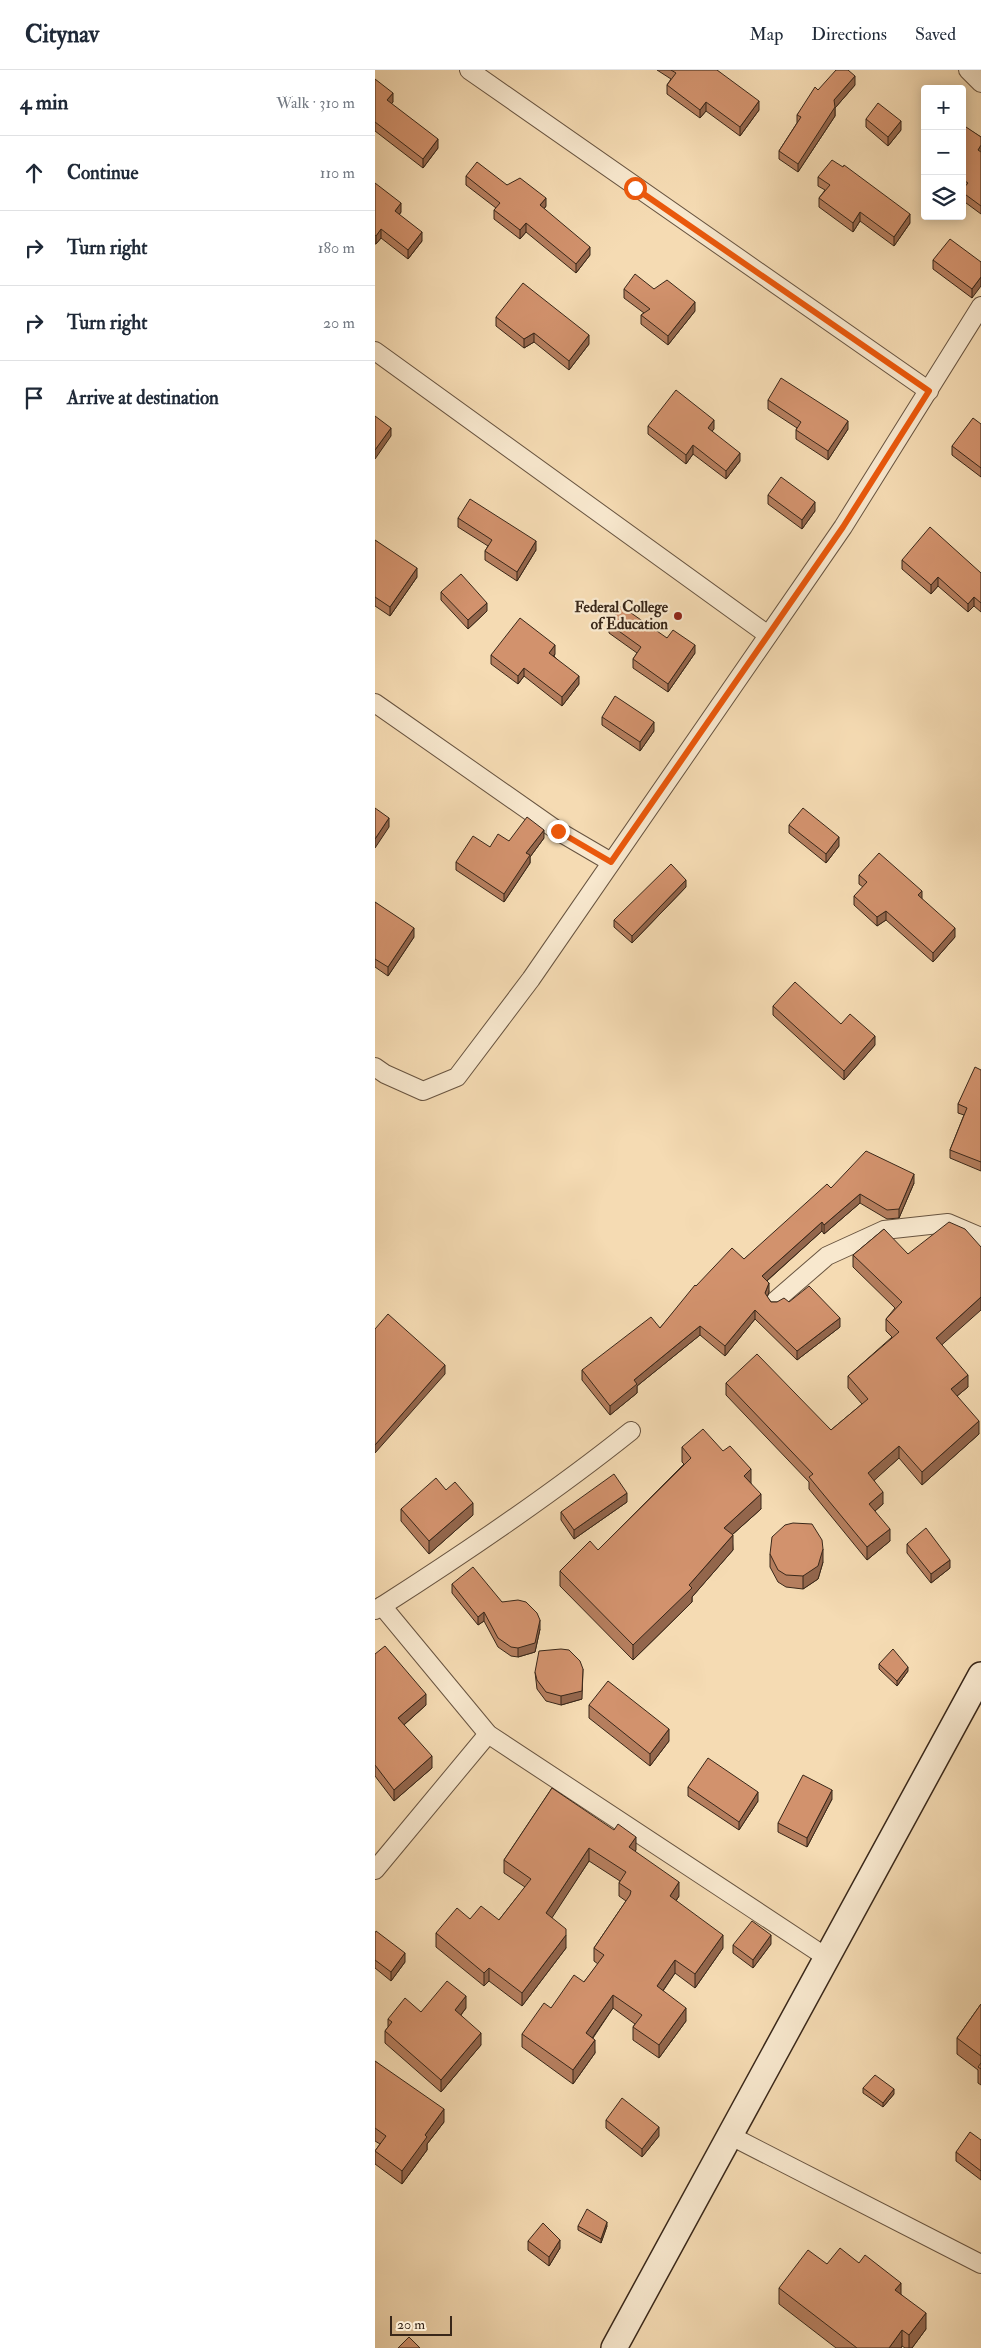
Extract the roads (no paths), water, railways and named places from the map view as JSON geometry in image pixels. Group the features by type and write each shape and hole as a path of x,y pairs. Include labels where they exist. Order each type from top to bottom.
{"main road":[{"path":"615,2348 981,1675"}],"street":[{"path":"469,70 929,391"},
{"path":"968,70 981,83"},
{"path":"375,1066 385,1074 423,1091 457,1077 531,979 843,527 981,306"},
{"path":"375,351 768,635"},
{"path":"375,703 558,831 611,862"},
{"path":"775,1301 827,1256 884,1230 948,1223 981,1236"},
{"path":"631,1431 581,1471 489,1537 378,1608 488,1734 826,1957"},
{"path":"375,1870 488,1734"},
{"path":"731,2136 981,2264"}],"place":[{"name":"Federal College of Education","path":"678,616"}]}
